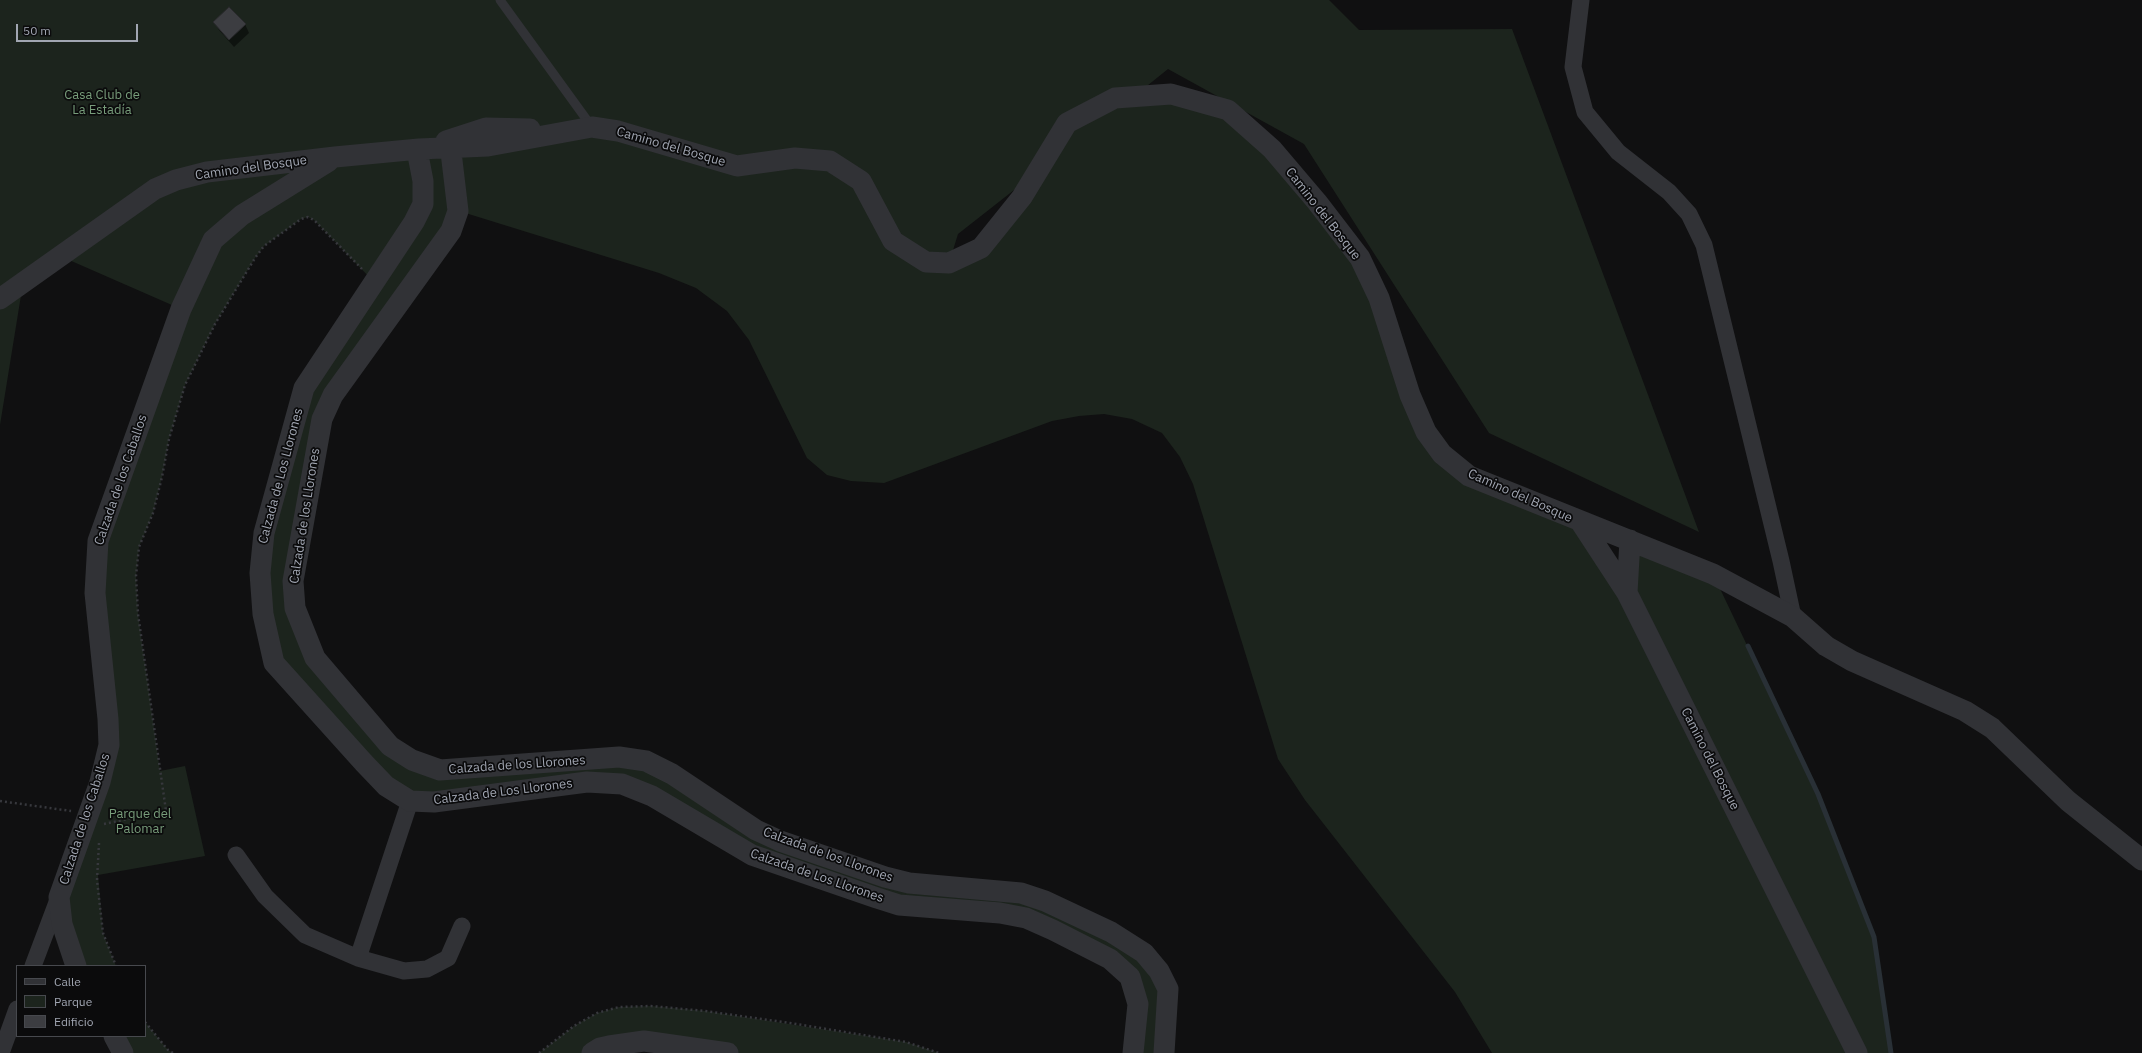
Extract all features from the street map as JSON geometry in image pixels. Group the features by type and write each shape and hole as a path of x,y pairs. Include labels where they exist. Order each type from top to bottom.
{"street":[{"path":"1581,0 1572,67 1585,112 1618,152 1669,192 1689,214 1704,245 1781,561 1792,617"},
{"name":"Camino del Bosque","path":"418,150 486,128 583,128 618,131 737,166 795,158 830,161 861,181 893,241 926,262 949,263 981,248 1022,197 1067,123 1115,98 1171,94 1228,110 1272,149 1317,202 1360,258 1379,298 1410,394 1426,432 1442,454 1469,476 1580,521 1627,593 1857,1053"},
{"name":"Camino del Bosque","path":"0,300 155,189 176,180 208,172 335,157 418,150 490,154 583,128"},
{"name":"Calzada de Los Llorones","path":"418,150 423,181 422,204 414,222 304,388 264,534 260,573 263,614 274,663 369,769 386,786 410,801 434,802 587,782 622,784 652,796 752,855 862,893 899,905 1000,913 1026,918 1053,930 1110,959 1130,977 1138,1004 1133,1053"},
{"name":"Calzada de los Llorones","path":"451,152 458,211 451,231 333,395 322,419 292,581 295,608 315,658 390,746 412,760 440,770 619,757 646,761 672,774 756,830 780,841 909,883 1021,893 1045,901 1111,932 1144,953 1159,971 1168,989 1164,1053"},
{"name":"Calzada de los Caballos","path":"76,965 62,924 59,897 105,766 109,745 108,719 96,593 98,541 181,309 213,240 242,215 335,157"},
{"path":"1580,521 1714,574 1792,617 1826,646 1852,661 1965,711 1992,728 2068,801 2142,860"},
{"path":"1627,593 1630,540"},
{"path":"531,764 534,769 534,789"},
{"path":"358,958 410,801"},
{"path":"236,855 266,896 305,935 358,958 404,971 427,969 448,958 462,926"},
{"path":"33,965 59,897"},
{"path":"1,1053 16,1012"},
{"path":"115,1037 123,1053"},
{"path":"592,1053 609,1046 644,1041 728,1053"}],"lane":[{"path":"500,0 583,128"}],"path":[{"path":"0,800 27,803 87,817 100,825 166,811 138,614 137,568 139,547 153,513 169,439 185,384 215,324 264,246 301,219 308,217 314,220 375,282"},
{"path":"99,839 97,880 103,934 116,965"},
{"path":"539,1053 574,1026 597,1013 619,1007 651,1006 705,1011 790,1023 906,1042 939,1053"},
{"path":"146,1023 168,1050 173,1053"}],"green space":[{"path":"0,0 1329,0 1359,30 1512,29 1699,532 1489,433 1304,144 1168,69 1132,98 1169,98 1228,110 1272,149 1360,258 1379,298 1410,395 1426,431 1442,454 1469,476 1580,521 1627,592 1630,540 1713,574 1818,794 1874,937 1891,1053 1492,1053 1455,992 1305,800 1278,759 1193,484 1180,457 1162,433 1132,419 1104,414 1079,416 1052,421 884,483 851,481 827,475 807,458 749,340 727,311 696,288 659,273 459,211 451,155 457,211 451,231 333,395 322,418 292,581 294,608 315,658 369,725 389,747 412,762 439,773 620,758 646,761 672,774 756,830 780,841 885,877 909,883 1021,893 1045,901 1111,932 1144,953 1159,971 1168,989 1164,1053 1133,1053 1138,1004 1130,977 1110,959 1026,918 1000,913 899,905 877,898 752,855 652,796 622,784 587,782 434,802 410,801 386,786 364,763 278,663 270,643 264,614 261,574 264,534 306,389 416,223 424,205 424,182 420,157 421,203 413,220 373,281 314,220 308,217 301,219 264,246 255,258 215,324 185,385 169,439 153,513 139,547 136,576 138,614 160,771 185,766 205,856 98,875 103,933 116,965 76,965 62,924 59,897 100,782 109,745 95,593 98,541 182,310 197,273 214,240 243,215 213,240 196,273 181,309 60,256 23,283 0,425","holes":["1037,172 1022,197 981,248 949,263 958,234"]},
{"path":"651,1006 705,1011 906,1042 939,1053 728,1053 644,1041 592,1053 539,1053 574,1026 597,1013 619,1007"},
{"path":"146,1023 168,1050 173,1053 123,1053 115,1037 146,1037"}],"building":[{"path":"229,7 246,24 229,40 213,22"}],"waterway":[{"path":"1748,646 1818,794 1874,937 1891,1053"}],"park label":[{"name":"Casa Club de La Estadía","path":"102,102"},
{"name":"Parque del Palomar","path":"140,822"}]}
